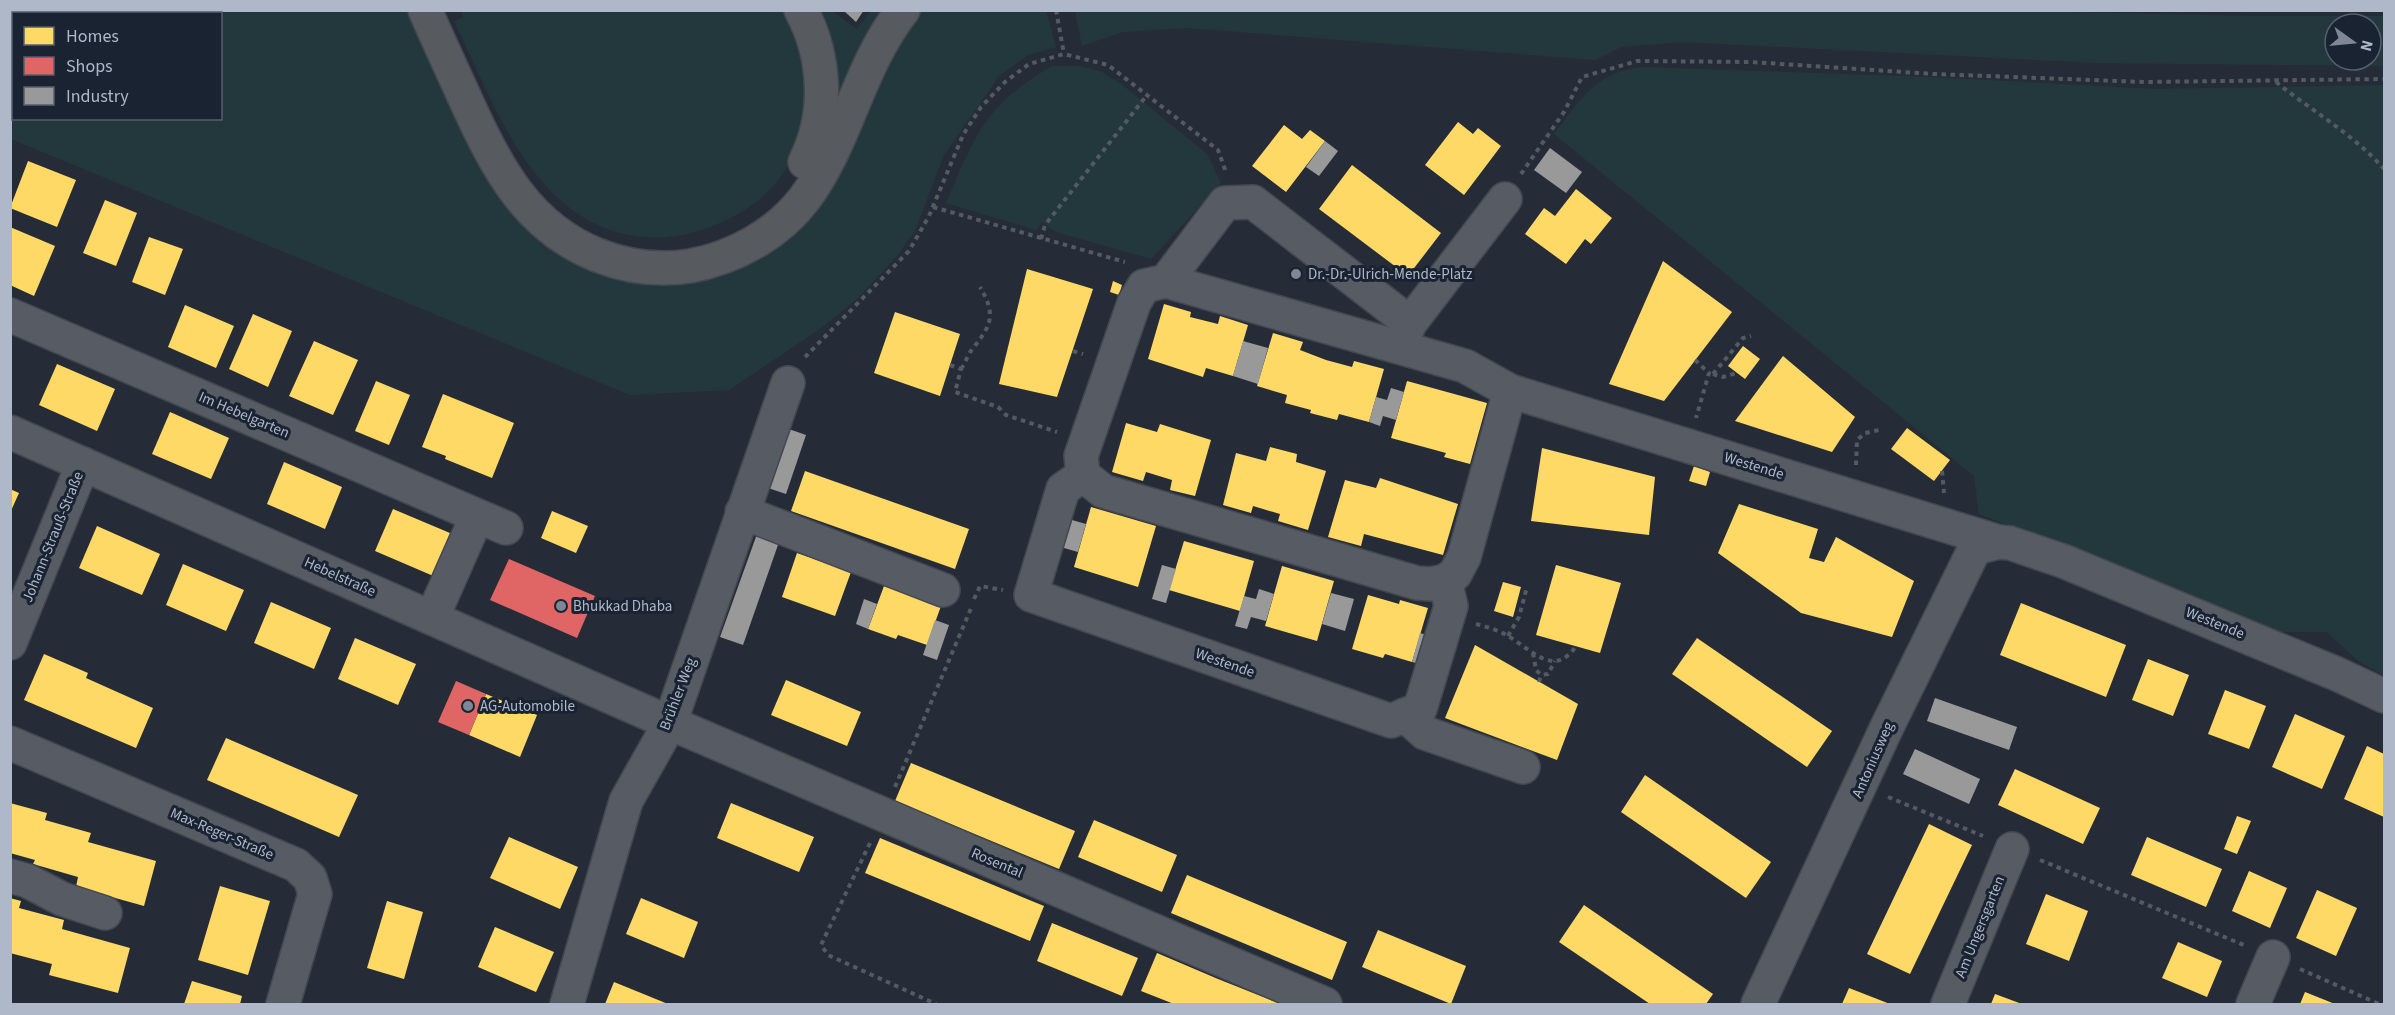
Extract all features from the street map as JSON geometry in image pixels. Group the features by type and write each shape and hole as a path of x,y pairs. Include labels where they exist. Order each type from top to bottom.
{"highway":[{"path":"425,10 498,167 525,206 554,232 583,249 619,263 661,268 705,263 728,255 772,231 788,218 817,179 874,54 903,10"},
{"path":"442,10 510,151 525,175 546,200 597,236 630,247 666,251 709,243 741,228 771,207 793,184 807,156 819,121 821,87 819,61 810,27 801,10"}],"street":[{"path":"1404,336 1504,199"},
{"path":"1236,201 1225,203 1155,284 1134,303 1081,456 1083,475 1102,491 1417,583 1431,584 1445,581 1455,574 1464,557 1510,391"},
{"name":"Westende","path":"1236,201 1253,202 1404,336"},
{"name":"Westende","path":"1155,284 1404,336 1510,391 2063,561 2385,696"},
{"name":"Im Hebelgarten","path":"10,315 492,522 432,618"},
{"name":"Brühler Weg","path":"567,1005 626,801 669,723 788,383"},
{"name":"Hebelstraße","path":"10,432 669,723"},
{"name":"Johann-Strauß-Straße","path":"10,643 83,464"},
{"name":"Westende","path":"1083,475 1063,489 1030,595 1390,721 1405,715"},
{"path":"742,512 944,590"},
{"name":"Antoniusweg","path":"1758,1005 1960,574 1975,548 2005,543"},
{"path":"1445,581 1451,606 1420,709 1405,715 1425,733 1523,768"},
{"name":"Rosental","path":"669,723 1325,1005"},
{"name":"Max-Reger-Straße","path":"10,744 296,866 310,878 315,894 283,1005"},
{"name":"Am Ungersgarten","path":"1948,1005 2012,849"},
{"path":"10,876 28,881 62,899 105,913"},
{"path":"2253,1005 2273,957"}],"path":[{"path":"1056,10 1064,54"},
{"path":"788,383 816,344 854,309 909,251 933,207 963,135 981,107 1005,82 1029,64 1064,54 1107,65 1218,150 1236,201"},
{"path":"1504,199 1563,112 1582,77 1637,61 1750,62 1934,74 2144,82 2385,79"},
{"path":"2275,81 2310,109 2343,130 2385,169"},
{"path":"1041,239 1046,225 1147,95"},
{"path":"933,207 1133,264 1155,284"},
{"path":"980,287 988,301 988,328 984,338 971,350 969,359 961,369 955,392 998,407 1006,415 1086,442"},
{"path":"1688,446 1711,374 1743,338 1751,336"},
{"path":"1695,360 1711,374 1723,377 1737,373"},
{"path":"950,365 961,369"},
{"path":"1847,495 1856,463 1857,440 1865,433 1879,430"},
{"path":"1508,636 1519,617 1527,587"},
{"path":"1447,618 1474,623 1508,636 1549,662 1569,656 1576,646"},
{"path":"1533,653 1536,670 1541,675"},
{"path":"1541,675 1548,674 1555,662"},
{"path":"1539,682 1541,675"},
{"path":"1861,786 2273,957 2379,1005"}],"green space":[{"path":"199,10 406,11 491,182 583,265 614,278 664,282 696,282 726,271 775,242 903,32 920,11 1046,11 1056,47 1028,55 999,76 944,155 915,231 896,257 858,298 824,326 729,390 630,395 11,139 10,59 12,58 12,120 222,120 222,12 186,12"},
{"path":"461,10 784,11 799,46 806,84 803,122 791,159 781,177 759,199 743,211 711,227 688,234 642,237 620,233 598,225 577,213 557,197 524,158 498,114 454,21 463,17"},
{"path":"815,11 832,11 857,29 871,11 888,11 840,98 837,98"},
{"path":"1075,11 2024,11 2323,16 2323,65 2099,63 1682,42 1621,47 1595,60 1188,28 1123,32 1082,46"},
{"path":"2383,16 2384,16 2383,66"},
{"path":"1052,66 1079,66 1100,71 1120,83 1207,154 1221,183 1151,259 1056,232 1042,222 1036,230 946,203 965,158 985,124 1011,94"},
{"path":"1643,67 1930,77 2156,89 2384,85 2384,676 2357,660 2327,632 2273,632 1979,514 1974,476 1554,134 1591,89 1614,74 1627,69"}],"building: Homes":[{"path":"1458,122 1473,134 1478,128 1501,146 1464,195 1425,165"},
{"path":"1284,125 1302,139 1310,130 1325,141 1286,192 1252,166"},
{"path":"28,161 76,180 57,227 10,208"},
{"path":"1352,165 1441,233 1408,276 1319,209"},
{"path":"1576,189 1612,218 1591,244 1585,239 1566,264 1525,234 1544,208 1555,216"},
{"path":"105,200 137,213 116,266 83,253"},
{"path":"10,227 55,246 34,296 10,285"},
{"path":"149,237 183,249 165,295 132,282"},
{"path":"1663,261 1732,312 1664,401 1609,384"},
{"path":"1027,269 1093,289 1057,397 999,384"},
{"path":"1113,281 1122,285 1119,295 1110,292"},
{"path":"1164,304 1191,312 1190,317 1218,324 1220,316 1248,325 1233,376 1206,368 1203,377 1148,359"},
{"path":"185,305 234,326 216,368 168,347"},
{"path":"895,312 960,334 940,396 874,373"},
{"path":"253,314 292,331 268,387 229,369"},
{"path":"1273,333 1303,342 1300,350 1326,360 1352,367 1354,361 1384,369 1369,422 1339,414 1337,420 1310,413 1311,410 1285,403 1287,395 1257,386"},
{"path":"314,341 358,360 333,415 289,396"},
{"path":"1743,346 1760,359 1745,379 1728,366"},
{"path":"1783,356 1855,417 1832,452 1735,421"},
{"path":"57,364 115,389 97,431 39,405"},
{"path":"376,381 410,395 389,445 355,431"},
{"path":"1407,381 1487,403 1470,464 1444,457 1446,453 1391,438"},
{"path":"443,394 514,423 492,478 422,447"},
{"path":"170,412 229,438 211,479 152,454"},
{"path":"1126,423 1157,432 1160,424 1211,440 1195,496 1170,490 1172,480 1146,472 1143,481 1112,472"},
{"path":"1907,428 1950,460 1934,481 1891,449"},
{"path":"1270,447 1297,454 1296,462 1326,471 1308,530 1278,521 1280,514 1253,506 1251,513 1223,505 1236,453 1266,461"},
{"path":"1542,448 1655,477 1649,535 1531,521"},
{"path":"284,462 342,487 325,529 267,504"},
{"path":"1694,466 1710,472 1706,486 1689,481"},
{"path":"805,471 969,529 955,569 791,511"},
{"path":"1380,478 1458,504 1443,555 1364,534 1361,546 1328,537 1345,480 1376,488"},
{"path":"10,489 19,493 10,513"},
{"path":"1739,504 1818,529 1809,558 1824,562 1836,537 1914,581 1892,637 1801,613 1718,553"},
{"path":"1091,507 1156,526 1138,587 1074,567"},
{"path":"393,509 457,536 438,578 375,551"},
{"path":"552,511 588,526 576,553 541,538"},
{"path":"97,526 160,554 142,595 79,568"},
{"path":"1184,541 1254,561 1240,611 1169,590"},
{"path":"797,553 851,572 835,616 782,597"},
{"path":"183,564 244,590 226,631 166,605"},
{"path":"1556,565 1621,583 1600,653 1536,635"},
{"path":"1282,566 1334,581 1317,641 1265,626"},
{"path":"1503,582 1521,587 1513,617 1494,611"},
{"path":"884,586 941,606 927,645 898,635 896,639 868,629"},
{"path":"1368,595 1399,604 1400,600 1428,608 1412,662 1385,654 1383,658 1352,649"},
{"path":"271,602 331,628 314,669 254,643"},
{"path":"2021,603 2126,645 2106,697 2000,655"},
{"path":"355,638 416,664 398,705 338,679"},
{"path":"1697,638 1832,731 1807,767 1672,674"},
{"path":"1475,645 1578,704 1557,760 1445,718"},
{"path":"44,654 88,673 86,678 153,708 136,748 24,700"},
{"path":"2148,659 2189,675 2173,716 2132,700"},
{"path":"786,680 861,712 847,746 771,715"},
{"path":"2225,690 2266,706 2249,749 2208,734"},
{"path":"486,694 537,715 520,757 469,735"},
{"path":"2295,714 2345,736 2322,789 2272,767"},
{"path":"226,738 358,795 339,837 207,780"},
{"path":"2367,746 2384,754 2384,817 2344,799"},
{"path":"911,763 1075,831 1059,869 895,801"},
{"path":"2015,769 2100,808 2083,844 1998,805"},
{"path":"1645,775 1771,862 1746,898 1621,812"},
{"path":"10,803 47,813 45,820 91,833 88,842 156,861 144,906 76,887 78,877 33,864 35,860 10,853"},
{"path":"731,803 814,837 799,872 717,838"},
{"path":"2237,816 2251,821 2237,854 2224,849"},
{"path":"1094,820 1177,855 1162,892 1078,857"},
{"path":"1929,824 1972,845 1910,974 1867,954"},
{"path":"509,837 578,867 560,909 490,878"},
{"path":"2147,837 2222,869 2206,907 2131,875"},
{"path":"880,838 1044,906 1030,941 865,873"},
{"path":"2249,871 2287,888 2270,928 2232,911"},
{"path":"1187,875 1347,942 1332,980 1171,913"},
{"path":"220,886 270,901 248,975 198,960"},
{"path":"2317,890 2357,908 2336,956 2296,938"},
{"path":"2046,894 2088,911 2069,961 2026,944"},
{"path":"10,898 21,901 19,908 64,920 62,929 130,948 118,993 49,975 52,964 10,953"},
{"path":"641,898 698,922 684,958 626,934"},
{"path":"387,901 423,912 404,979 367,968"},
{"path":"1584,905 1713,994 1706,1004 1650,1004 1559,942"},
{"path":"1052,923 1138,958 1122,996 1037,961"},
{"path":"495,927 554,952 536,992 478,967"},
{"path":"1378,930 1466,966 1451,1004 1362,967"},
{"path":"2178,942 2222,961 2207,997 2162,978"},
{"path":"1157,953 1281,1004 1174,1004 1141,991"},
{"path":"192,981 242,996 240,1004 184,1004"},
{"path":"614,982 668,1004 605,1004"},
{"path":"1849,988 1890,1004 1842,1004"},
{"path":"2305,992 2335,1004 2300,1004"},
{"path":"1995,994 2022,1004 1991,1004"}],"building: Shops":[{"path":"509,559 595,596 577,638 490,600"},
{"path":"456,681 486,694 469,735 438,722"}],"building: Industry":[{"path":"843,10 864,10 856,22"},
{"path":"1325,141 1338,151 1319,176 1306,167"},
{"path":"1550,148 1582,172 1566,193 1534,170"},
{"path":"1243,341 1268,348 1258,384 1233,376"},
{"path":"1391,388 1404,392 1396,420 1383,416 1380,426 1369,422 1376,397 1387,400"},
{"path":"786,428 806,435 786,494 765,487"},
{"path":"1065,518 1086,524 1078,552 1057,546"},
{"path":"757,534 779,542 743,645 720,637"},
{"path":"1162,565 1176,569 1166,603 1152,599"},
{"path":"1259,589 1274,594 1266,621 1251,617 1247,629 1235,626 1244,596 1256,599"},
{"path":"1331,593 1354,599 1345,631 1322,624"},
{"path":"864,599 877,604 868,629 856,624"},
{"path":"935,620 949,625 937,660 923,655"},
{"path":"1420,633 1434,637 1426,666 1412,662"},
{"path":"1935,698 2017,727 2009,750 1927,721"},
{"path":"1915,749 1980,779 1969,804 1903,774"}],"place":[{"name":"Dr.-Dr.-Ulrich-Mende-Platz","path":"1296,274"},
{"name":"Bhukkad Dhaba","path":"561,606"},
{"name":"AG-Automobile","path":"468,706"}]}
